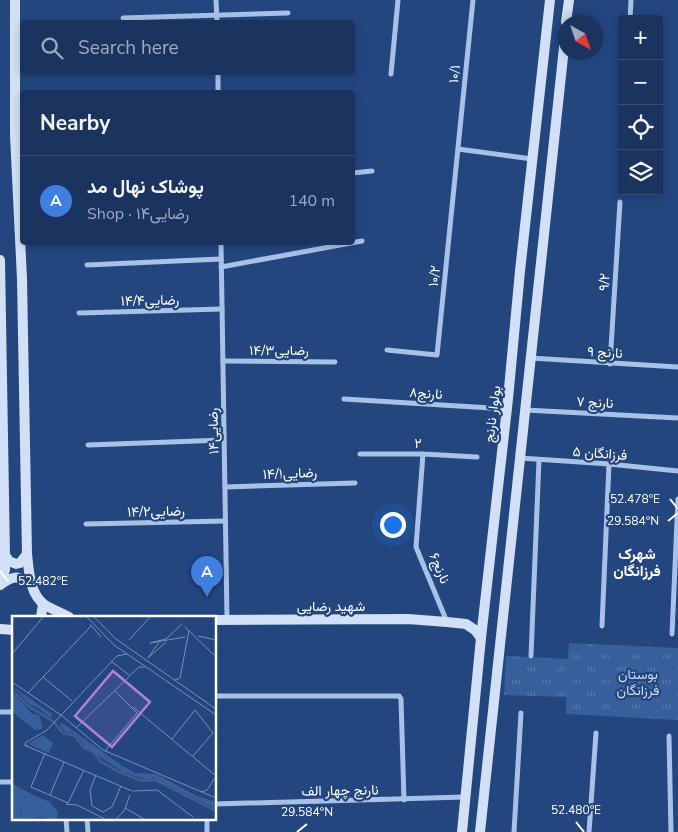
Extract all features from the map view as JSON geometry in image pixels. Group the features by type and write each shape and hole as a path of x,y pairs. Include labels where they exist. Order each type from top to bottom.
{"main road":[{"path":"15,0 15,135 20,238"},
{"name":"بولوار نارنج","path":"462,832 481,638 550,0"},
{"path":"567,15 569,0"},
{"path":"480,832 563,60"},
{"path":"20,245 27,554 31,583 35,593 43,604 67,616"},
{"path":"0,260 5,555 5,570 0,585"},
{"path":"520,271 539,273"},
{"path":"5,555 9,561 16,564 20,563 27,554"},
{"path":"0,585 10,578 16,577 31,583"},
{"path":"40,616 43,604"},
{"name":"شهید رضایی","path":"216,620 408,619 447,622"},
{"path":"447,622 466,624 475,630 481,638"}],"street":[{"path":"216,0 217,20"},
{"path":"391,74 398,0"},
{"name":"۱۰/۱","path":"458,149 473,0"},
{"path":"630,15 631,0"},
{"path":"123,18 288,13"},
{"path":"218,75 218,90"},
{"path":"458,149 533,159"},
{"name":"۱۰/۲","path":"386,350 437,355 458,149"},
{"path":"355,173 372,171"},
{"name":"۹/۲","path":"610,364 620,202"},
{"path":"355,242 362,241"},
{"name":"رضایی۱۴","path":"220,245 227,620"},
{"path":"221,267 340,245"},
{"path":"87,265 221,259"},
{"name":"رضایی۱۴/۴","path":"79,313 222,309"},
{"name":"نارنج ۹","path":"530,358 678,367"},
{"name":"رضایی۱۴/۳","path":"223,361 335,362"},
{"name":"نارنج۸","path":"344,399 507,409"},
{"name":"نارنج ۷","path":"525,410 678,418"},
{"path":"88,444 224,440"},
{"name":"۲","path":"360,454 423,454 477,458"},
{"name":"نارنج۶","path":"423,454 416,547 447,622"},
{"name":"فرزانگان ۵","path":"519,458 678,471"},
{"path":"531,656 539,460"},
{"path":"602,626 609,464"},
{"name":"۱۴/۱رضایی","path":"225,487 355,483"},
{"path":"672,634 678,499"},
{"name":"رضایی۱۴/۲","path":"86,524 225,521"},
{"path":"216,696 399,696 401,699 404,800"},
{"path":"514,832 521,712"},
{"path":"589,832 596,733"},
{"path":"669,736 671,832"},
{"name":"نارنج چهار الف","path":"216,804 465,797"}],"green space":[{"name":"بوستان فرزانگان","path":"569,643 678,648 678,720 566,714 566,697 504,695 506,656 568,659"}],"place":[{"name":"پوشاک نهال مد","path":"207,597"}],"district":[{"name":"شهرک فرزانگان","path":"637,562"}]}
